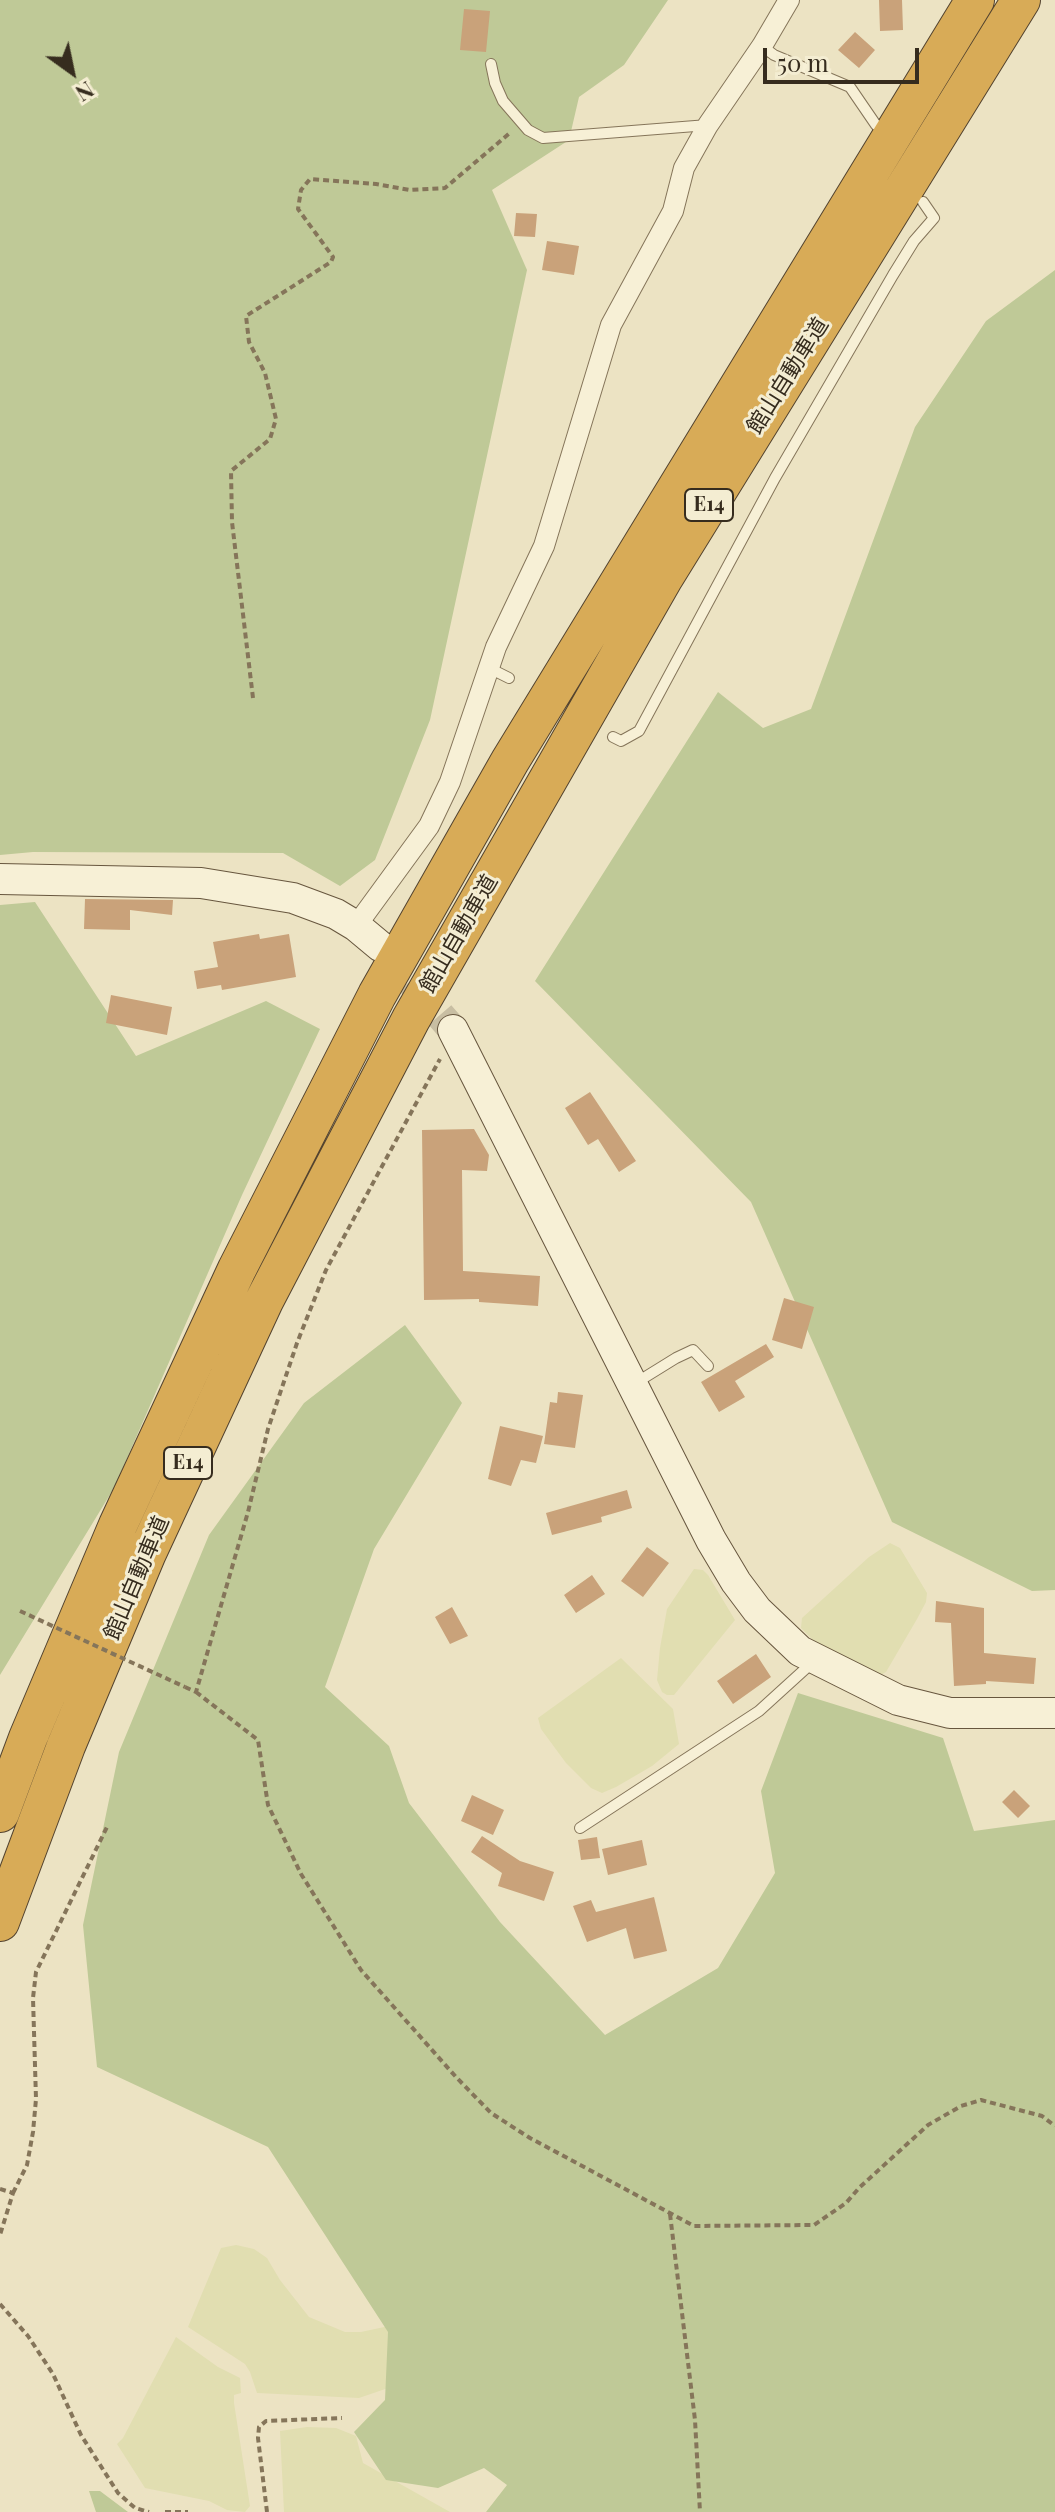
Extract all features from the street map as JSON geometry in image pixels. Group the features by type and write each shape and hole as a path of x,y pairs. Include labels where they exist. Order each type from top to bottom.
{"highway":[{"name":"館山自動車道","path":"0,1813 28,1738 118,1525 237,1269 377,995 526,733 975,0"},
{"name":"館山自動車道","path":"0,1922 66,1746 147,1553 264,1301 411,1019 663,579 1021,0"}],"street":[{"path":"356,926 429,826 450,782 496,647 544,546 611,325 673,211 684,168 708,125 789,0"},
{"path":"0,879 201,883 293,898 336,914 380,946"},
{"path":"455,1034 711,1540 757,1610 800,1651 898,1700 950,1713 1055,1713"}],"lane":[{"path":"762,46 774,55 850,87 876,125"},
{"path":"491,64 503,101 521,123 543,138 708,125"},
{"path":"613,737 621,741 639,731 783,464 914,241 934,218 923,202"},
{"path":"489,668 509,678"},
{"path":"633,1385 693,1350 708,1366"},
{"path":"580,1828 759,1711 815,1659"}],"path":[{"path":"253,698 232,522 231,471 270,439 276,419 265,373 249,342 246,316 331,262 333,257 298,209 301,190 310,179 410,190 445,188 521,123"},
{"path":"196,1692 248,1512 268,1429 297,1343 326,1270 404,1130 434,1066 455,1034"},
{"path":"20,1611 196,1692 258,1740 268,1805 301,1874 361,1970 456,2077 491,2113 530,2138 694,2226 814,2225 846,2203 928,2125 961,2106 981,2100 1042,2116 1055,2126"},
{"path":"0,2235 13,2193 27,2165 33,2132 36,2099 33,1998 36,1972 107,1827"},
{"path":"0,2189 13,2193"},
{"path":"670,2214 695,2420 700,2512"},
{"path":"0,2304 28,2336 53,2374 81,2435 118,2493 135,2508 149,2512"},
{"path":"267,2512 259,2427 266,2421 342,2418"},
{"path":"165,2512 188,2512"}],"shaded area":[{"path":"890,1543 900,1548 927,1593 917,1619 886,1672 879,1676 818,1645 801,1628 802,1618 869,1557"},
{"path":"694,1569 703,1570 708,1575 735,1620 674,1695 667,1695 662,1692 657,1680 667,1609"},
{"path":"621,1658 673,1709 679,1744 652,1766 602,1793 591,1788 566,1763 541,1729 538,1718"},
{"path":"236,2245 254,2249 267,2258 309,2317 345,2332 361,2332 403,2323 394,2386 359,2398 257,2393 245,2364 188,2327 221,2248"},
{"path":"176,2337 218,2367 240,2378 241,2393 234,2395 234,2403 250,2506 245,2512 145,2488 117,2444"},
{"path":"307,2427 336,2428 356,2436 363,2463 450,2512 284,2512 280,2431"}],"green space":[{"path":"0,0 668,0 624,65 579,97 569,140 492,190 527,270 430,720 375,860 340,886 283,853 33,852 0,855"},
{"path":"1055,270 1055,1590 1032,1591 892,1522 751,1202 535,981 718,692 763,728 811,709 915,427 986,321"},
{"path":"35,902 136,1056 266,1001 320,1029 242,1195 114,1488 0,1675 0,905"},
{"path":"405,1325 462,1403 374,1549 325,1687 389,1746 409,1803 500,1922 605,2035 718,1968 775,1873 761,1791 798,1693 943,1738 974,1831 1055,1820 1055,2512 486,2512 507,2485 484,2468 438,2488 386,2480 354,2432 385,2400 388,2332 268,2147 97,2067 83,1925 119,1752 209,1535 304,1403"},
{"path":"89,2491 100,2491 128,2512 96,2512"}],"building":[{"path":"879,0 902,0 903,30 880,31"},
{"path":"464,9 490,11 486,52 460,50"},
{"path":"855,32 875,50 859,68 838,50"},
{"path":"516,213 537,214 535,237 514,236"},
{"path":"547,241 579,246 574,275 542,270"},
{"path":"85,899 173,900 172,915 130,910 130,930 84,929"},
{"path":"259,934 260,939 289,934 296,977 222,990 221,985 197,989 194,971 218,967 213,942"},
{"path":"111,995 172,1007 167,1035 106,1023"},
{"path":"590,1092 636,1161 619,1172 598,1139 588,1145 565,1108"},
{"path":"474,1129 489,1155 487,1171 462,1170 463,1271 540,1276 538,1306 479,1302 479,1299 424,1300 422,1130"},
{"path":"784,1298 814,1307 802,1349 772,1340"},
{"path":"766,1344 774,1357 735,1381 745,1397 719,1412 701,1382"},
{"path":"558,1392 583,1395 575,1448 544,1444 550,1402 557,1403"},
{"path":"500,1426 543,1436 536,1463 521,1460 511,1486 488,1479"},
{"path":"627,1490 632,1508 601,1517 602,1522 552,1535 546,1513"},
{"path":"647,1547 669,1563 643,1597 621,1581"},
{"path":"592,1575 605,1594 576,1613 564,1595"},
{"path":"936,1601 984,1608 984,1653 1036,1658 1034,1684 986,1681 986,1684 954,1686 951,1623 935,1622"},
{"path":"452,1607 468,1636 450,1644 435,1617"},
{"path":"756,1654 771,1677 733,1704 717,1681"},
{"path":"1014,1790 1030,1806 1018,1818 1002,1802"},
{"path":"472,1795 504,1810 493,1835 461,1821"},
{"path":"482,1836 520,1861 554,1872 544,1901 498,1886 502,1873 471,1852"},
{"path":"597,1837 600,1858 581,1860 578,1840"},
{"path":"642,1840 647,1865 608,1875 602,1849"},
{"path":"654,1897 667,1951 634,1959 626,1928 587,1942 573,1906 591,1900 596,1912"}],"tunnel":[{"path":"381,947 453,1030"}]}
